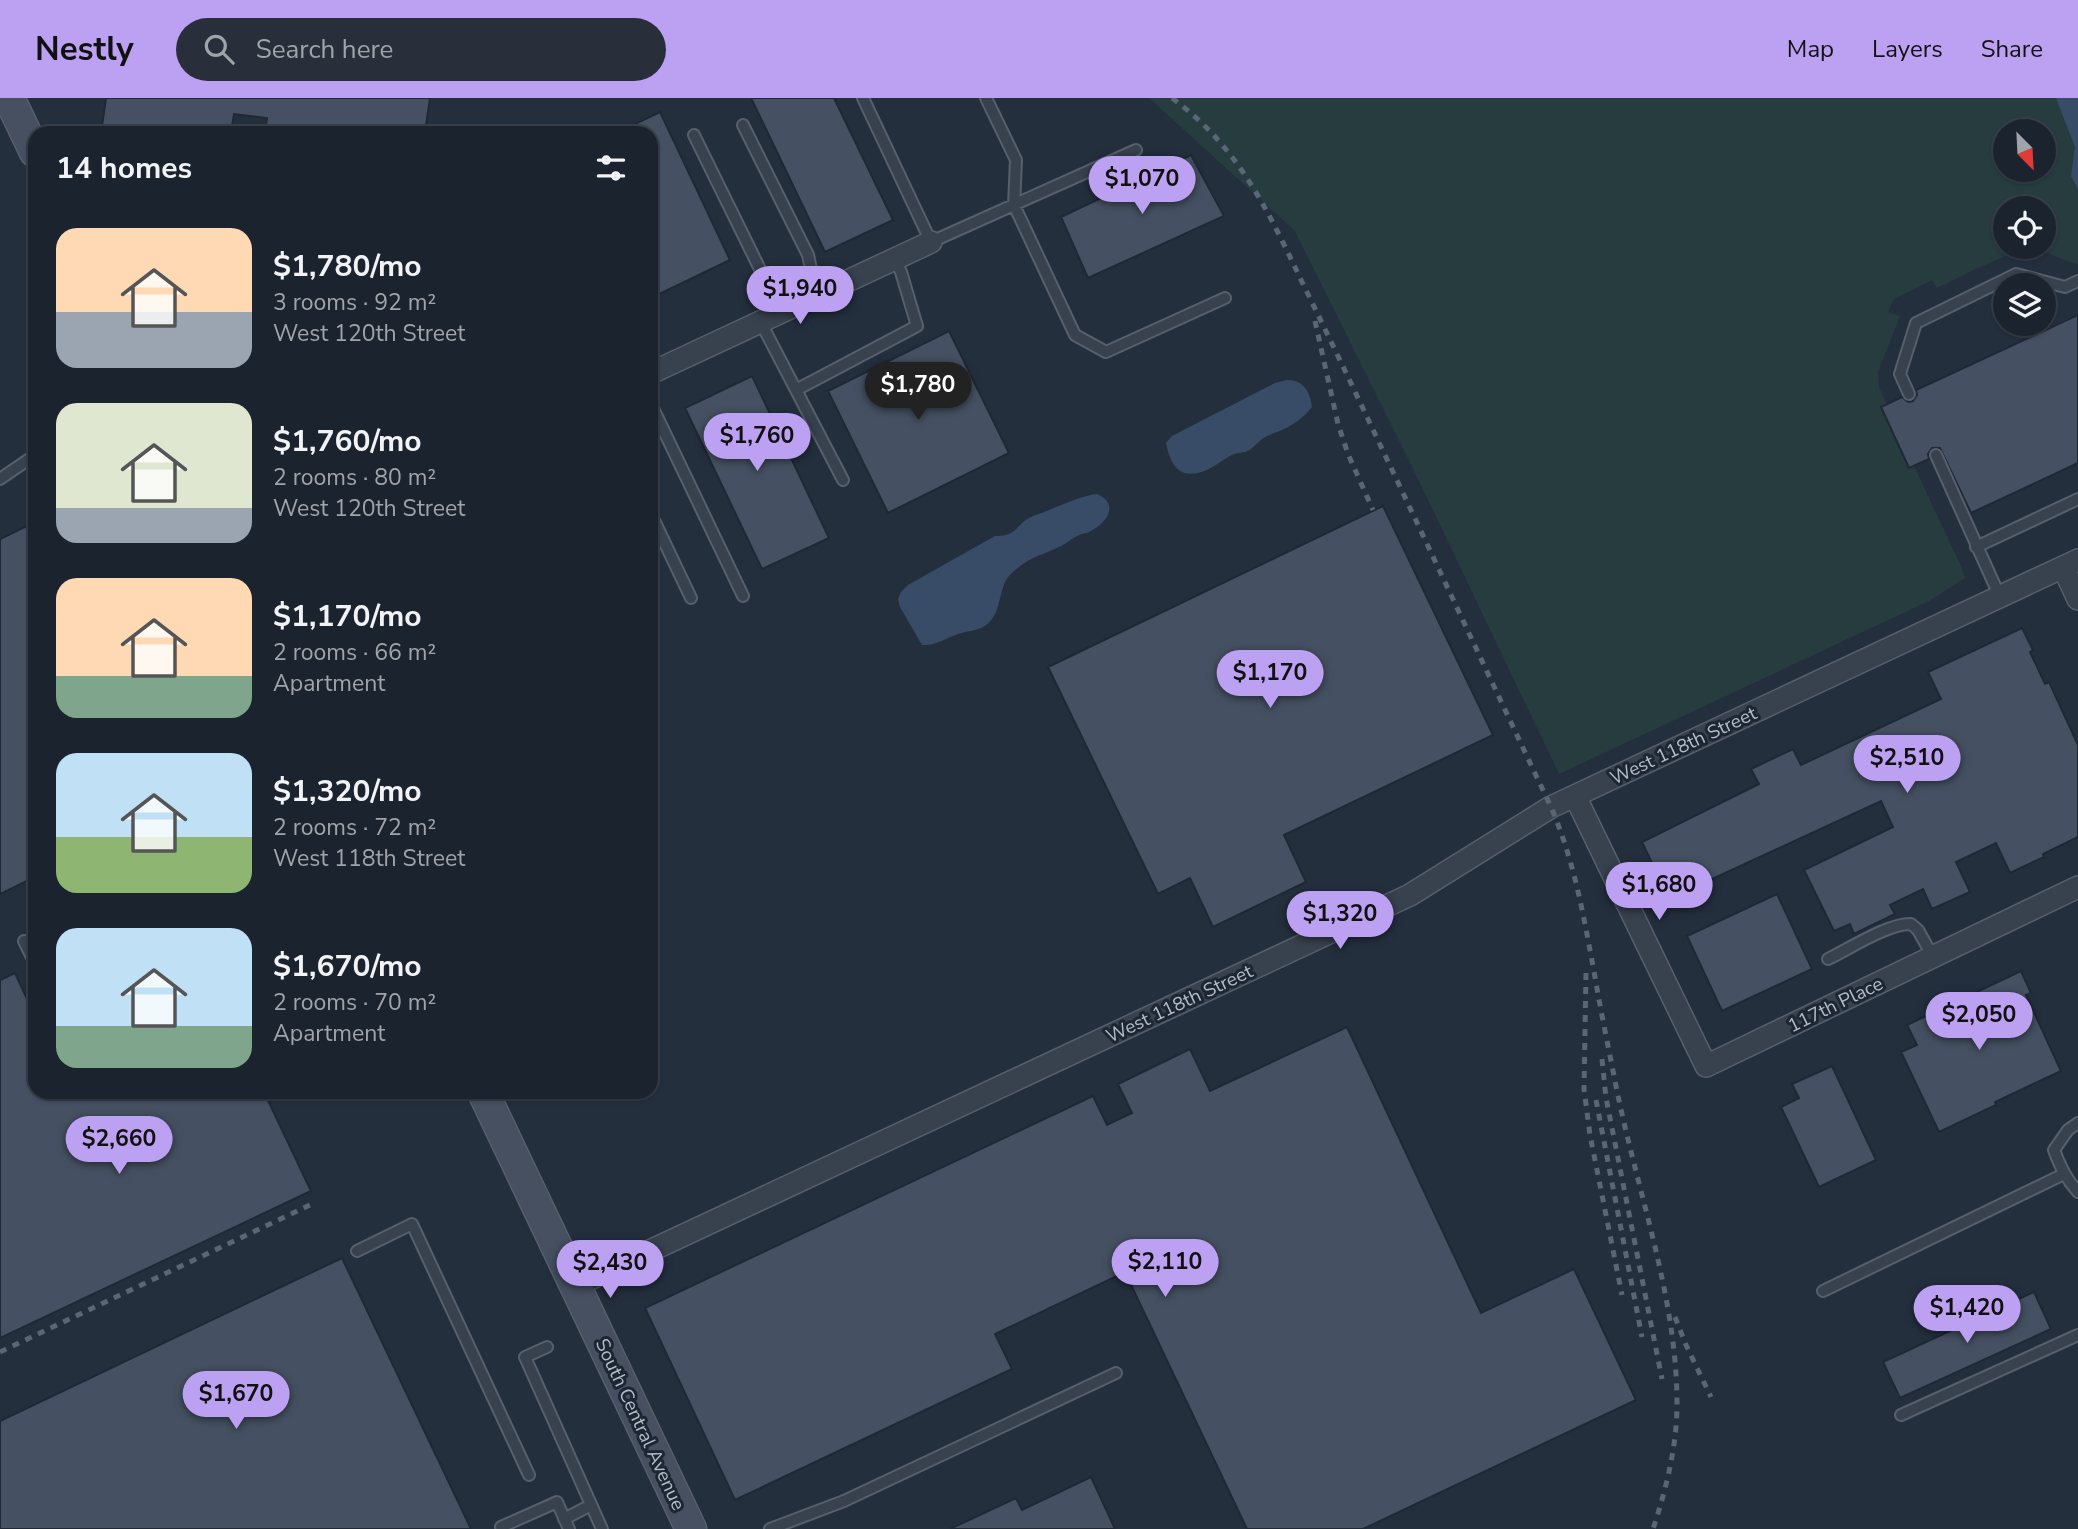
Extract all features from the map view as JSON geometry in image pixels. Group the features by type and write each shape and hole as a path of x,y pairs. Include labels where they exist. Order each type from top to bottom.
{"street":[{"path":"9,98 28,137"},
{"path":"658,366 817,296 898,265 931,242"},
{"path":"2070,563 2078,599"},
{"name":"West 118th Street","path":"575,1286 1410,895 1551,807 2070,563"},
{"name":"117th Place","path":"1575,796 1706,1066 2078,887"},
{"name":"South Central Avenue","path":"486,1099 691,1529"}],"lane":[{"path":"863,98 931,242 1136,150"},
{"path":"986,98 1016,160 1014,205 1075,335 1106,352 1225,298"},
{"path":"743,125 808,255 817,296"},
{"path":"694,135 781,312"},
{"path":"796,390 917,326 898,265"},
{"path":"1909,394 1900,374 1916,323 2016,274 2065,286 2078,281"},
{"path":"760,321 842,480"},
{"path":"658,419 743,596"},
{"path":"1936,455 2000,597"},
{"path":"0,479 28,460"},
{"path":"1976,547 2078,499"},
{"path":"658,529 691,598"},
{"path":"1828,959 1905,923 1912,924 1918,930 1933,957"},
{"path":"24,942 28,950"},
{"path":"2078,1123 2068,1130 2054,1150 2064,1174 2078,1192"},
{"path":"1823,1291 2064,1174"},
{"path":"357,1251 412,1224 529,1475"},
{"path":"1901,1415 2078,1335"},
{"path":"547,1347 525,1357 602,1529"},
{"path":"770,1529 844,1501 1116,1373"},
{"path":"501,1527 556,1502 567,1524 591,1505"}],"green space":[{"path":"1149,98 2078,98 2078,264 2056,257 2056,196 1993,196 1993,259 1998,259 1937,288 1932,280 1894,299 1888,312 1900,316 1878,372 1879,387 1887,404 1881,407 1909,468 1914,466 1965,578 1929,601 1559,774 1421,485 1295,231"}],"water":[{"path":"2056,98 2078,98 2078,189 2071,176 2075,147"},
{"path":"1287,380 1298,382 1310,396 1312,407 1300,419 1264,438 1248,451 1232,455 1203,471 1185,473 1174,465 1166,443 1172,436 1275,383"},
{"path":"1097,494 1108,502 1109,512 1104,521 1092,530 1030,560 1013,572 1003,586 996,612 989,623 936,643 922,645 898,599 908,585 995,536 1013,532 1033,516 1073,500"}],"building":[{"path":"106,98 430,98 426,126 266,126 267,118 234,114 232,126 102,126"},
{"path":"751,98 834,98 893,220 825,252"},
{"path":"660,112 730,260 658,295 658,126 631,126"},
{"path":"1191,155 1224,216 1088,278 1061,217"},
{"path":"2078,315 2078,463 1971,513 1940,448 1932,448 1928,454 1929,459 1909,468 1881,407 1902,397 1908,402 1913,401 1917,395 1916,390 2033,336 2056,336 2056,325"},
{"path":"949,331 1009,453 888,513 828,391"},
{"path":"752,376 829,538 762,569 685,408"},
{"path":"1383,506 1493,735 1284,835 1306,882 1213,927 1190,878 1158,894 1048,667"},
{"path":"28,525 28,880 0,894 0,539"},
{"path":"2022,628 2045,684 2049,682 2078,745 2078,837 2010,873 1996,843 1956,862 1970,892 1932,909 1923,889 1890,905 1895,914 1854,934 1850,924 1834,931 1804,870 1893,827 1881,801 1669,899 1642,842 1759,784 1751,769 1793,749 1801,765 1941,699 1928,672"},
{"path":"1777,894 1812,969 1722,1011 1687,936"},
{"path":"2021,971 2031,993 2026,995 2061,1071 1939,1132 1901,1052 1917,1045 1907,1025"},
{"path":"15,973 28,1001 28,1099 267,1099 311,1191 0,1338 0,980"},
{"path":"1347,1027 1481,1313 1574,1269 1636,1400 1363,1529 1247,1529 1125,1272 995,1334 1012,1369 735,1500 645,1308 1093,1096 1107,1125 1132,1113 1118,1084 1190,1049 1210,1091"},
{"path":"1832,1066 1876,1160 1819,1187 1781,1107 1799,1098 1792,1084"},
{"path":"342,1258 471,1529 0,1529 0,1421"},
{"path":"2034,1292 2051,1329 1900,1398 1883,1362"},
{"path":"1091,1477 1115,1529 950,1529 1016,1498 1022,1510"}],"railway":[{"path":"1172,98 1216,138 1234,160 1265,208 1358,397 1559,828 1583,912 1616,1086 1670,1324 1677,1420 1670,1468 1653,1529"},
{"path":"1315,321 1338,424 1373,510"},
{"path":"1586,973 1584,1089 1590,1135 1622,1295"},
{"path":"1602,1059 1606,1098 1662,1379"},
{"path":"1596,1100 1642,1337"},
{"path":"0,1352 310,1205"},
{"path":"1675,1317 1711,1397"}]}
